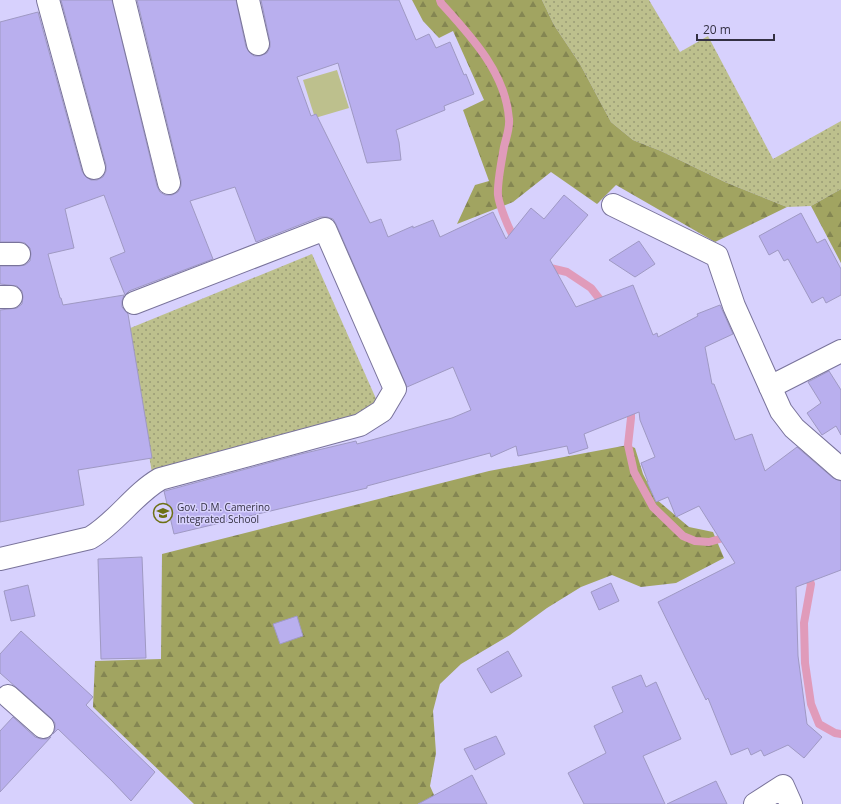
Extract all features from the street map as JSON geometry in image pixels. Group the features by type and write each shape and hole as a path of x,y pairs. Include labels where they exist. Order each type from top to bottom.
{"street":[{"path":"48,0 94,168"},
{"path":"124,0 169,183"},
{"path":"248,0 258,44"},
{"path":"613,205 717,256 734,306 781,411 794,428 841,469"},
{"path":"0,559 90,538 101,531 150,485 160,479 360,425 382,411 395,389 325,229 134,304"},
{"path":"770,387 841,350"},
{"path":"3,696 43,727"},
{"path":"755,804 783,786 791,804"}],"green space":[{"path":"412,0 542,0 554,25 580,64 611,122 633,140 661,151 725,182 787,207 715,242 616,185 597,204 551,172 513,202 457,224 475,185 489,181 463,110 484,100 453,31 439,38 423,21"},
{"path":"542,0 649,0 680,52 708,36 773,159 841,121 841,189 811,206 787,207 725,182 661,151 633,140 611,122 580,64 554,25"},
{"path":"337,70 349,108 315,118 303,80"},
{"path":"841,189 841,263 811,206"},
{"path":"312,254 377,401 350,431 152,473 128,329"},
{"path":"628,445 635,448 643,474 656,499 689,527 713,532 724,558 676,583 641,587 612,575 581,587 547,608 510,635 461,664 440,684 433,711 436,753 430,786 438,804 194,804 93,707 95,661 161,659 162,554 489,471"}],"building":[{"path":"61,0 112,0 157,186 160,192 165,195 172,195 178,192 181,186 181,180 137,0 236,0 246,47 254,56 260,56 267,53 270,47 261,0 399,0 416,40 429,34 436,48 450,42 474,94 444,106 445,110 396,130 401,160 367,163 338,63 297,77 311,116 316,114 370,223 381,219 388,237 413,226 413,228 433,220 440,237 493,212 506,239 531,208 544,219 564,195 588,215 550,260 576,307 633,285 653,335 657,333 658,337 698,316 697,314 720,305 733,334 705,347 712,384 714,384 735,440 752,434 765,471 797,447 833,478 841,481 841,570 796,587 798,656 807,724 822,737 804,758 788,745 764,756 761,750 751,755 748,748 731,755 708,698 706,700 658,602 735,563 699,506 676,517 668,497 656,502 647,482 641,463 655,457 640,420 639,412 584,434 588,448 569,454 567,446 518,456 516,446 491,457 490,453 367,486 367,488 174,534 164,491 301,454 356,441 357,444 452,418 471,410 453,367 407,387 333,219 320,217 256,242 235,187 190,201 213,259 129,291 125,295 110,258 125,252 104,195 65,209 74,248 48,254 60,298 63,305 124,295 122,307 128,314 152,458 78,470 84,505 0,522 0,310 17,308 22,304 23,297 22,291 17,286 0,284 0,266 25,265 30,261 31,254 30,248 25,243 0,242 0,22 38,12 82,171 86,177 91,180 97,180 103,177 106,171 106,165"},
{"path":"801,213 817,243 825,239 841,269 841,295 826,303 823,297 812,303 788,259 784,261 778,250 769,255 759,236"},
{"path":"639,241 655,264 635,277 609,260"},
{"path":"829,371 841,390 841,435 836,426 822,435 807,413 821,403 808,382"},
{"path":"142,557 146,658 101,659 98,559"},
{"path":"611,583 619,601 599,610 591,592"},
{"path":"28,585 35,616 11,621 4,591"},
{"path":"297,616 303,636 280,644 273,624"},
{"path":"21,631 93,697 86,705 155,772 131,801 58,729 53,734 55,723 51,718 0,673 0,654"},
{"path":"508,651 522,676 491,693 477,669"},
{"path":"641,675 646,687 656,682 681,739 643,756 665,804 584,804 568,773 606,753 594,726 623,712 612,687"},
{"path":"13,717 35,737 47,739 51,737 0,792 0,731"},
{"path":"496,736 505,754 475,770 464,749"},
{"path":"472,775 487,804 418,804"},
{"path":"716,781 727,804 667,804"}],"waterway":[{"path":"440,0 485,56 501,86 506,102 509,126 500,171 498,195 505,219 516,240"},
{"path":"546,267 567,272 591,288 605,306"},
{"path":"631,404 628,445 634,472 653,507 683,536 695,541 709,542 730,536"},
{"path":"806,573 811,584 804,623 805,663 811,704 819,724 835,733 841,734"}],"place":[{"name":"Gov. D.M. Camerino Integrated School","path":"163,513"}]}
